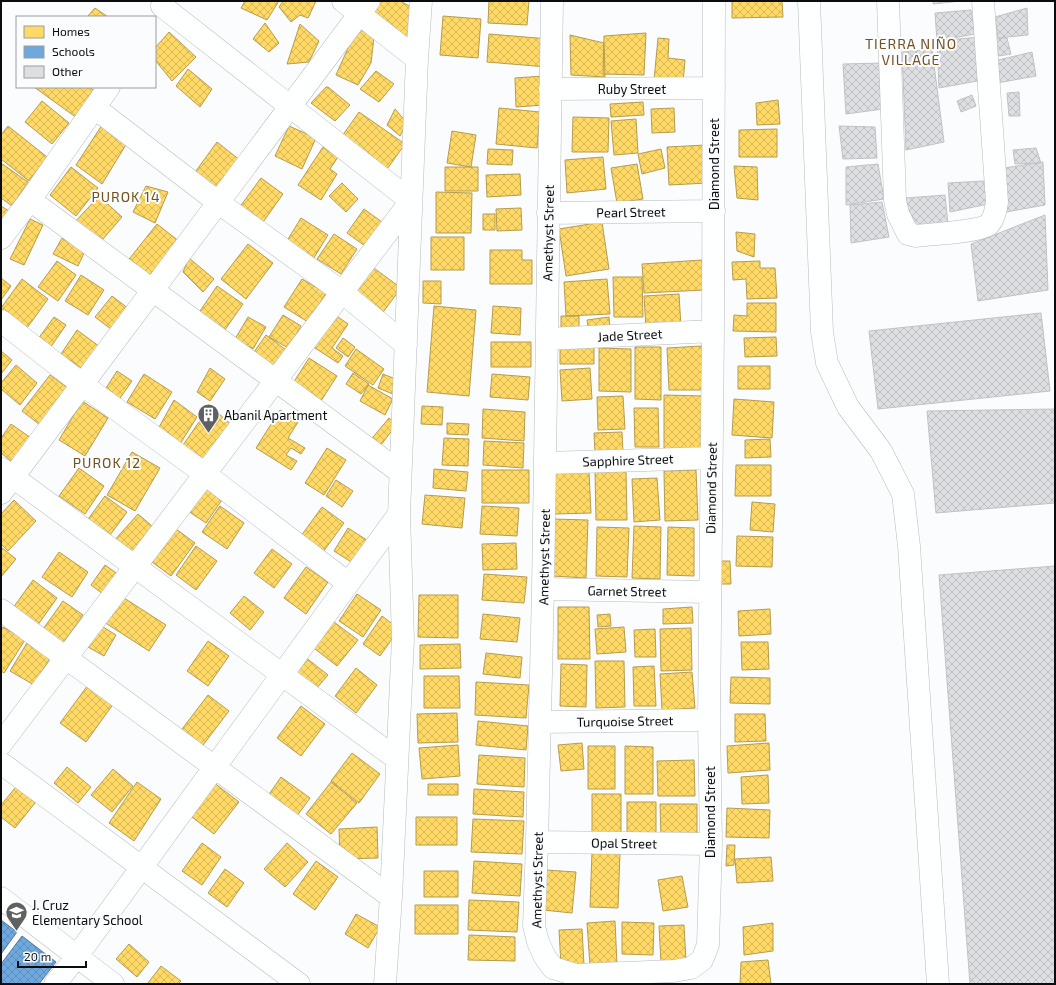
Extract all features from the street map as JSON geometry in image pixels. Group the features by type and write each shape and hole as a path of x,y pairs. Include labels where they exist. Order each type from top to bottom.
{"street":[{"path":"385,984 391,897 403,639 399,514 400,472 417,59 421,1"},
{"name":"Amethyst Street","path":"552,1 544,589 534,926 538,942 545,957 553,968 576,975 674,971 691,968"},
{"name":"Diamond Street","path":"691,968 702,960 708,945 711,844 709,720 714,211 714,1"},
{"path":"810,1 822,332 827,363 848,407 881,451 903,494 909,546 938,984"},
{"path":"888,1 895,200 898,214 908,234 916,236 978,229 989,224 995,213 997,202 983,1"},
{"path":"397,759 135,567 5,479 82,385 290,108 357,5 417,59"},
{"path":"161,8 411,201"},
{"path":"1,238 30,200 108,88"},
{"name":"Ruby Street","path":"550,89 714,88"},
{"path":"95,108 219,203 342,292 406,345"},
{"path":"30,200 400,472"},
{"path":"1,744 411,201"},
{"name":"Pearl Street","path":"548,213 714,211"},
{"path":"1,321 82,385 205,474 348,583"},
{"name":"Jade Street","path":"547,338 713,331"},
{"name":"Sapphire Street","path":"545,463 711,458"},
{"path":"55,984 77,956 399,514"},
{"name":"Garnet Street","path":"544,589 710,592"},
{"path":"1,610 391,897"},
{"name":"Turquoise Street","path":"540,722 709,720"},
{"path":"1,763 299,984"},
{"name":"Opal Street","path":"537,842 711,844"},
{"path":"1,898 113,984"}],"building: Homes":[{"path":"245,1 279,1 267,20 241,8"},
{"path":"283,1 316,1 308,18 300,15 291,22 279,7"},
{"path":"376,1 400,1 415,9 405,46 372,15"},
{"path":"489,1 529,1 527,25 488,23"},
{"path":"732,1 782,1 783,17 732,18"},
{"path":"95,8 107,16 88,16"},
{"path":"443,16 481,19 478,58 440,55"},
{"path":"265,23 279,43 269,52 253,39"},
{"path":"300,24 319,41 309,62 287,64"},
{"path":"357,28 374,37 371,63 358,85 336,75"},
{"path":"169,32 196,57 172,81 156,61 156,47"},
{"path":"646,33 644,75 603,74 604,36"},
{"path":"489,34 549,39 547,67 487,62"},
{"path":"570,35 604,43 605,77 571,75"},
{"path":"658,38 669,39 668,58 685,60 683,83 654,80"},
{"path":"188,69 212,89 200,107 176,86"},
{"path":"376,71 394,84 379,102 360,89"},
{"path":"543,76 544,105 516,107 515,78"},
{"path":"326,87 350,105 335,121 311,103"},
{"path":"35,88 90,88 96,92 77,118"},
{"path":"778,100 780,124 757,125 756,103"},
{"path":"42,101 69,123 52,144 25,122"},
{"path":"643,102 644,115 611,117 610,104"},
{"path":"499,108 540,112 537,148 496,144"},
{"path":"674,108 675,132 652,133 651,109"},
{"path":"395,109 407,123 400,136 387,125"},
{"path":"359,112 405,144 385,172 340,139"},
{"path":"573,117 609,118 608,152 572,152"},
{"path":"636,119 638,153 614,155 611,121"},
{"path":"102,125 127,143 102,184 76,165"},
{"path":"8,126 47,157 29,181 1,159 1,135"},
{"path":"289,126 316,138 302,169 275,156"},
{"path":"777,129 777,157 739,157 739,130"},
{"path":"452,131 476,135 471,167 447,163"},
{"path":"217,142 241,161 217,193 193,175"},
{"path":"706,145 708,183 669,185 667,147"},
{"path":"323,147 338,157 330,169 337,174 321,200 298,185"},
{"path":"488,149 513,150 512,165 487,164"},
{"path":"661,149 665,168 642,174 638,154"},
{"path":"603,157 606,189 567,193 565,160"},
{"path":"1,163 28,182 12,206 1,198"},
{"path":"637,164 643,199 617,203 611,168"},
{"path":"734,166 757,167 758,200 737,198"},
{"path":"71,167 98,188 76,216 50,195"},
{"path":"445,167 478,167 478,191 445,191"},
{"path":"520,174 521,195 487,197 486,175"},
{"path":"261,178 283,194 261,225 239,208"},
{"path":"342,183 358,199 346,212 329,196"},
{"path":"146,186 168,192 155,223 133,212"},
{"path":"436,192 472,193 471,233 436,233"},
{"path":"99,196 122,217 97,246 73,224"},
{"path":"1,206 9,211 1,225"},
{"path":"521,208 522,230 497,231 496,209"},
{"path":"364,209 382,222 365,246 347,233"},
{"path":"483,214 495,214 495,230 483,230"},
{"path":"301,218 328,235 312,261 285,244"},
{"path":"30,219 43,225 24,265 10,259"},
{"path":"602,222 609,269 566,276 559,229"},
{"path":"157,224 180,242 152,281 126,263"},
{"path":"736,232 755,234 754,257 737,251"},
{"path":"334,234 357,249 341,274 317,259"},
{"path":"431,237 464,237 464,270 431,270"},
{"path":"62,238 85,251 78,266 53,254"},
{"path":"248,244 273,263 246,299 221,279"},
{"path":"490,250 522,250 522,260 532,260 532,284 490,284"},
{"path":"189,258 214,279 203,292 183,272"},
{"path":"702,260 704,290 644,293 642,264"},
{"path":"57,261 76,275 58,301 38,287"},
{"path":"760,261 760,268 775,268 777,298 747,299 746,279 733,280 732,262"},
{"path":"367,263 401,288 381,315 348,290"},
{"path":"81,275 104,290 88,315 65,301"},
{"path":"613,277 642,277 643,317 614,317"},
{"path":"1,278 11,286 1,300"},
{"path":"22,279 48,299 27,328 1,308"},
{"path":"302,279 326,293 308,322 284,307"},
{"path":"607,279 610,314 566,316 564,282"},
{"path":"423,281 441,281 441,304 423,303"},
{"path":"217,286 243,304 222,334 196,317"},
{"path":"679,294 681,327 646,329 644,296"},
{"path":"112,296 133,312 116,333 95,317"},
{"path":"747,303 776,303 776,332 733,331 734,315 747,316"},
{"path":"434,306 476,310 469,396 427,392"},
{"path":"493,306 521,308 520,335 491,333"},
{"path":"331,312 348,324 332,348 343,356 338,363 309,344"},
{"path":"283,315 301,326 288,348 269,337"},
{"path":"561,316 579,316 579,335 561,335"},
{"path":"54,317 66,325 50,348 38,339"},
{"path":"248,317 266,327 253,349 235,339"},
{"path":"609,317 610,329 589,332 587,320"},
{"path":"77,330 103,349 87,372 61,354"},
{"path":"266,335 286,350 274,366 254,352"},
{"path":"776,337 777,356 745,357 744,338"},
{"path":"343,338 355,347 348,357 336,348"},
{"path":"491,342 531,342 531,367 491,367"},
{"path":"702,346 703,390 669,390 667,348"},
{"path":"560,347 594,347 594,364 560,364"},
{"path":"635,347 661,347 661,400 635,399"},
{"path":"599,348 631,349 631,392 599,391"},
{"path":"356,349 384,369 373,385 345,366"},
{"path":"1,351 12,360 1,374"},
{"path":"309,358 337,376 317,407 290,388"},
{"path":"16,365 37,383 20,405 1,389 1,383"},
{"path":"738,366 770,366 770,389 738,389"},
{"path":"210,368 225,379 210,401 197,392"},
{"path":"590,368 592,399 562,401 560,370"},
{"path":"117,371 132,381 118,401 104,391"},
{"path":"353,373 369,384 361,394 346,384"},
{"path":"144,374 172,392 155,419 127,402"},
{"path":"383,374 398,380 393,394 378,388"},
{"path":"492,374 530,377 528,400 490,397"},
{"path":"50,375 72,391 44,428 22,411"},
{"path":"368,385 393,399 385,415 360,401"},
{"path":"664,395 704,396 704,448 664,449"},
{"path":"623,396 625,429 598,430 597,397"},
{"path":"734,399 774,402 772,438 732,435"},
{"path":"174,400 197,417 180,444 158,429"},
{"path":"82,401 108,418 85,456 59,440"},
{"name":"Abanil Apartment","path":"210,406 233,426 205,466 181,448"},
{"path":"422,406 443,407 442,425 421,424"},
{"path":"634,408 658,408 659,447 635,447"},
{"path":"483,409 525,412 524,441 482,438"},
{"path":"280,410 298,422 288,438 305,448 301,454 291,448 286,455 297,461 291,470 256,448"},
{"path":"389,418 397,424 377,450 368,443"},
{"path":"447,423 469,424 468,435 447,434"},
{"path":"11,424 34,440 16,465 1,453 1,438"},
{"path":"622,432 623,452 595,453 594,433"},
{"path":"444,438 469,439 468,466 442,465"},
{"path":"770,439 771,457 745,458 745,440"},
{"path":"484,441 524,443 523,468 483,465"},
{"path":"327,448 346,460 324,495 305,483"},
{"path":"132,452 160,468 135,511 107,495"},
{"path":"736,465 771,465 771,496 735,496"},
{"path":"79,468 104,486 85,514 59,496"},
{"path":"434,469 468,472 466,491 433,488"},
{"path":"482,470 529,470 529,503 482,503"},
{"path":"696,470 698,520 665,521 664,471"},
{"path":"626,471 627,520 596,520 595,472"},
{"path":"589,472 591,513 555,514 553,473"},
{"path":"657,478 660,520 634,522 632,479"},
{"path":"336,480 353,491 342,507 326,496"},
{"path":"202,486 222,500 206,523 185,509"},
{"path":"425,495 465,498 462,528 422,524"},
{"path":"105,496 127,512 105,542 83,526"},
{"path":"14,500 36,521 8,551 1,544 1,514"},
{"path":"752,502 775,504 773,532 750,530"},
{"path":"220,506 244,523 227,549 202,532"},
{"path":"482,506 519,508 517,536 480,534"},
{"path":"322,507 344,523 323,552 301,536"},
{"path":"138,514 159,532 133,562 112,543"},
{"path":"553,519 588,520 586,578 552,576"},
{"path":"172,526 195,543 171,576 148,559"},
{"path":"634,526 661,527 660,579 632,578"},
{"path":"597,527 629,528 627,577 596,576"},
{"path":"668,527 694,528 694,576 667,575"},
{"path":"348,528 370,542 356,565 334,551"},
{"path":"737,536 773,537 772,567 736,566"},
{"path":"516,543 517,569 483,570 482,544"},
{"path":"196,546 217,561 196,590 176,575"},
{"path":"1,547 16,559 1,577"},
{"path":"272,549 292,564 274,588 254,573"},
{"path":"59,552 88,572 72,597 42,577"},
{"path":"719,561 730,561 731,584 719,584"},
{"path":"105,565 122,577 107,597 91,585"},
{"path":"306,567 328,582 306,614 284,598"},
{"path":"484,574 527,577 524,603 482,600"},
{"path":"33,580 57,598 32,633 8,615"},
{"path":"357,594 381,610 363,637 339,621"},
{"path":"419,595 458,595 458,638 418,637"},
{"path":"121,596 166,625 149,651 104,622"},
{"path":"244,596 264,612 250,630 230,613"},
{"path":"63,601 83,615 61,646 41,632"},
{"path":"558,607 589,607 590,659 558,659"},
{"path":"692,607 693,623 663,624 663,609"},
{"path":"770,609 771,634 739,636 738,611"},
{"path":"483,614 520,618 517,642 480,639"},
{"path":"610,614 611,626 598,627 597,615"},
{"path":"382,616 399,629 380,656 363,644"},
{"path":"330,619 358,640 337,666 310,645"},
{"path":"100,625 116,635 104,656 88,647"},
{"path":"3,627 25,640 4,673 1,671 1,630"},
{"path":"624,627 626,652 597,654 595,629"},
{"path":"691,628 692,670 661,671 660,629"},
{"path":"655,629 656,657 635,657 634,630"},
{"path":"30,638 53,653 34,685 10,671"},
{"path":"208,641 229,656 208,686 187,671"},
{"path":"741,642 768,642 769,669 742,670"},
{"path":"460,644 461,668 420,669 420,645"},
{"path":"486,653 522,657 520,678 483,674"},
{"path":"305,657 328,675 316,689 293,671"},
{"path":"595,661 624,661 625,707 596,708"},
{"path":"561,664 587,665 586,707 560,706"},
{"path":"654,666 656,706 634,706 633,667"},
{"path":"356,668 377,685 356,713 335,696"},
{"path":"692,672 695,708 662,710 660,674"},
{"path":"424,676 459,676 460,708 424,708"},
{"path":"731,677 770,678 770,704 730,703"},
{"path":"476,682 529,685 526,718 475,715"},
{"path":"88,685 114,703 86,742 60,723"},
{"path":"208,695 229,711 200,749 179,733"},
{"path":"301,706 325,724 301,756 277,738"},
{"path":"457,713 458,742 418,743 417,714"},
{"path":"735,714 765,714 766,741 735,742"},
{"path":"478,721 528,726 526,750 476,745"},
{"path":"582,743 584,769 561,771 558,745"},
{"path":"769,743 770,770 728,773 727,746"},
{"path":"458,745 460,776 422,779 419,748"},
{"path":"588,746 615,746 615,789 588,789"},
{"path":"625,746 653,747 653,794 625,794"},
{"path":"352,753 380,774 359,803 331,781"},
{"path":"479,755 525,758 524,787 477,784"},
{"path":"694,760 695,796 658,796 657,761"},
{"path":"67,767 91,787 78,803 54,783"},
{"path":"113,769 133,786 112,812 91,795"},
{"path":"768,775 769,803 742,804 741,777"},
{"path":"281,777 310,798 294,820 265,800"},
{"path":"20,782 39,798 15,828 1,817 1,805"},
{"path":"137,782 161,799 134,841 109,823"},
{"path":"213,782 239,802 214,834 188,814"},
{"path":"331,782 357,803 331,834 306,814"},
{"path":"428,784 458,784 458,795 428,795"},
{"path":"474,789 524,792 523,817 473,814"},
{"path":"592,794 621,794 621,837 592,836"},
{"path":"627,802 656,802 656,838 627,838"},
{"path":"660,804 697,804 697,838 661,838"},
{"path":"727,808 770,810 769,838 726,837"},
{"path":"416,817 457,817 457,845 416,845"},
{"path":"473,819 524,821 522,854 471,852"},
{"path":"377,827 378,858 340,859 339,829"},
{"path":"202,843 221,857 202,885 182,871"},
{"path":"287,843 308,862 285,887 264,869"},
{"path":"727,845 735,845 734,865 726,866"},
{"path":"592,852 620,853 618,908 590,907"},
{"path":"771,857 773,881 737,883 735,859"},
{"path":"316,861 338,877 315,910 293,894"},
{"path":"474,861 522,864 520,896 472,893"},
{"path":"225,869 244,883 227,907 208,893"},
{"path":"546,870 576,872 572,913 543,910"},
{"path":"424,871 458,871 458,897 424,897"},
{"path":"682,876 688,907 663,911 658,880"},
{"path":"469,900 519,902 517,932 468,930"},
{"path":"415,905 458,905 458,934 415,934"},
{"path":"356,914 380,927 368,948 345,934"},
{"path":"615,921 617,965 590,966 587,923"},
{"path":"622,922 654,923 653,955 622,954"},
{"path":"773,923 773,951 744,955 743,927"},
{"path":"684,925 686,961 661,963 659,926"},
{"path":"582,929 584,965 561,966 559,930"},
{"path":"469,935 515,937 515,961 468,960"},
{"path":"129,944 149,962 137,977 116,959"},
{"path":"768,960 771,984 740,984 741,962"},
{"path":"161,966 181,981 178,984 148,983"}],"building: Schools":[{"path":"1,920 17,932 1,954"},
{"path":"22,936 56,962 39,984 1,984 1,964"}],"building: Other":[{"path":"934,1 961,1 933,4"},
{"path":"1027,8 1028,35 998,38 995,17"},
{"path":"971,10 975,34 937,41 935,13"},
{"path":"979,37 977,81 939,88 937,41"},
{"path":"994,38 1007,38 1011,54 999,56"},
{"path":"932,49 944,142 906,150 902,52"},
{"path":"1032,52 1036,76 997,83 994,61"},
{"path":"883,63 883,109 846,114 843,64"},
{"path":"1019,92 1020,116 1009,116 1007,93"},
{"path":"972,95 976,106 961,112 957,101"},
{"path":"839,126 875,127 877,158 843,159"},
{"path":"1036,148 1041,163 1015,164 1013,150"},
{"path":"1043,162 1045,205 1006,212 1004,168"},
{"path":"878,164 884,199 846,205 846,167"},
{"path":"984,181 988,204 950,212 948,183"},
{"path":"945,195 948,225 910,233 906,198"},
{"path":"882,202 889,237 851,243 850,205"},
{"path":"1045,215 1048,290 978,301 971,244"},
{"path":"1041,313 1050,391 878,409 869,331"},
{"path":"1055,409 1055,503 936,513 927,411"},
{"path":"1055,566 1055,984 970,984 939,575"}],"place":[{"name":"Abanil Apartment","path":"209,434"},
{"name":"J. Cruz Elementary School","path":"17,932"}],"district":[{"name":"TIERRA NIÑO VILLAGE","path":"911,52"},
{"name":"PUROK 14","path":"126,197"},
{"name":"PUROK 12","path":"107,463"}]}
